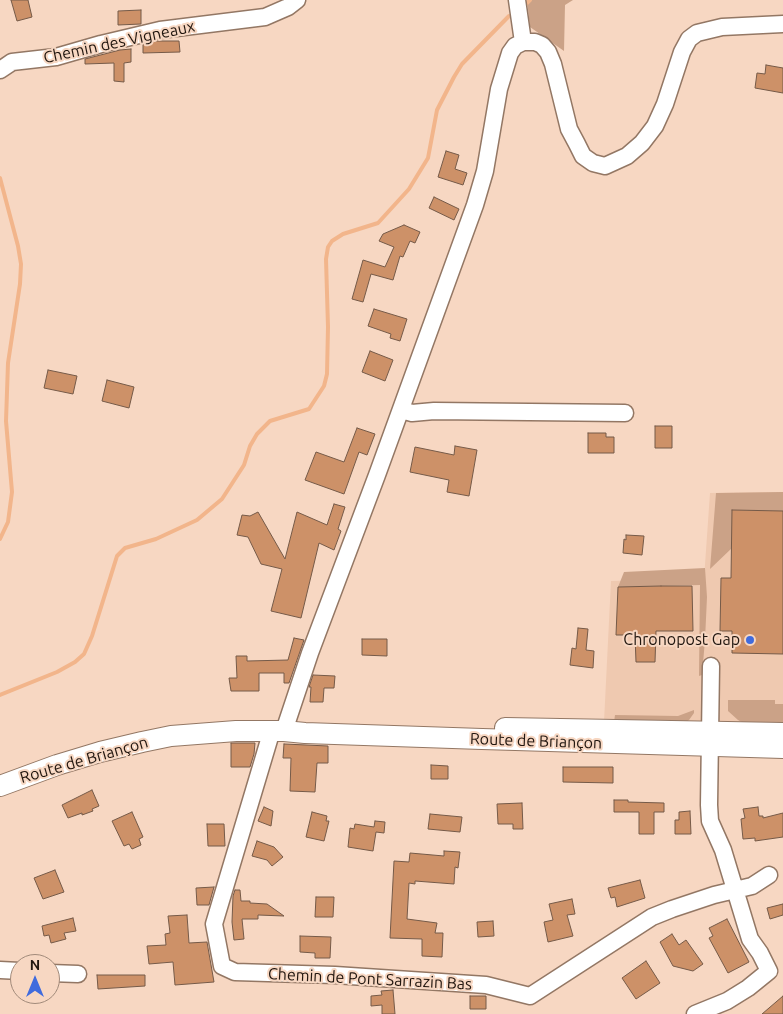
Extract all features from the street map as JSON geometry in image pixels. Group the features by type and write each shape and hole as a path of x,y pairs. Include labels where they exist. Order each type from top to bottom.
{"main road":[{"name":"Route de Briançon","path":"0,786 57,765 142,742 202,732 370,728 543,727 710,739 783,748"},
{"name":"Route de Briançon","path":"282,731 574,742 710,739 783,734"}],"street":[{"name":"Chemin des Vigneaux","path":"0,70 12,62 56,57 160,30 265,16 288,7 296,0"},
{"path":"517,0 523,42"},
{"path":"282,731 401,410 483,180 499,90 510,53 523,42 535,42 542,45 548,52 576,144 583,156 592,163 604,166 627,156 642,143 655,126 665,104 682,52 689,39 697,33 722,26 783,24"},
{"path":"401,410 412,413 434,411 625,413"},
{"path":"695,1014 727,1001 776,972 766,963 750,939 724,850 710,820 708,805 711,666"},
{"name":"Chemin de Pont Sarrazin Bas","path":"282,731 214,924 222,966 235,972 335,975 486,985 530,996 580,966 652,917 714,895 735,892"},
{"path":"735,892 752,886 769,875"},
{"path":"60,973 78,974"}],"shaded area":[{"path":"527,0 573,0 565,5 564,51 530,27"},
{"path":"783,492 783,726 604,722 611,581 704,579 710,493"},
{"path":"783,492 783,511 732,510 732,548 710,569 716,493"},
{"path":"705,568 707,597 705,640 702,675 699,676 700,585 618,587 624,572"},
{"path":"728,700 775,700 775,704 783,704 783,727 749,726 738,720 728,711"},
{"path":"694,710 689,720 683,724 614,722 615,715 678,716"}],"building":[{"path":"11,0 28,0 32,17 17,21"},
{"path":"141,10 141,24 118,25 118,11"},
{"path":"155,41 179,41 180,52 143,53 143,44"},
{"path":"131,49 131,62 124,63 124,82 114,81 114,63 85,64 85,59"},
{"path":"766,65 783,68 783,93 755,88 757,73 765,74"},
{"path":"446,151 459,155 455,169 467,173 463,185 438,177"},
{"path":"434,197 459,209 454,220 429,208"},
{"path":"404,225 420,232 415,243 410,241 403,257 400,256 393,280 371,274 363,302 352,299 363,260 385,267 394,247 379,241 383,234"},
{"path":"374,309 407,319 400,341 390,338 391,334 368,326"},
{"path":"370,351 393,360 385,381 362,372"},
{"path":"48,370 77,376 73,394 44,388"},
{"path":"107,380 134,387 129,408 102,401"},
{"path":"655,426 672,426 672,448 655,448"},
{"path":"357,428 375,434 367,455 359,452 344,494 305,480 316,452 344,462"},
{"path":"588,433 606,433 606,437 614,437 614,453 588,453"},
{"path":"455,446 477,450 469,496 447,492 449,480 410,472 415,447 454,455"},
{"path":"334,504 345,507 338,529 341,531 334,550 319,543 301,618 271,611 282,569 261,564 248,537 237,535 242,515 250,516 258,512 285,559 297,512 327,525"},
{"path":"732,510 783,511 783,654 732,653 732,631 720,631 721,578 731,578"},
{"path":"626,535 644,536 642,555 623,553"},
{"path":"692,586 693,631 656,631 655,662 636,662 635,635 616,635 618,587"},
{"path":"578,628 588,629 586,650 594,651 593,668 570,665 572,648 576,649"},
{"path":"294,638 304,640 289,683 284,683 284,673 259,673 259,691 231,691 229,678 237,678 236,656 247,656 247,661 288,660"},
{"path":"362,639 387,639 387,656 362,655"},
{"path":"313,675 335,676 334,688 324,688 323,702 310,702 311,687 309,687"},
{"path":"231,743 255,743 250,767 231,767"},
{"path":"284,744 328,746 328,763 317,763 315,792 290,791 291,758 283,758"},
{"path":"431,765 448,766 448,779 431,779"},
{"path":"563,767 613,767 613,783 563,782"},
{"path":"92,790 99,806 92,809 93,811 68,818 62,805"},
{"path":"614,800 664,803 664,812 654,812 654,834 639,834 639,812 614,812"},
{"path":"522,803 523,829 513,829 513,824 498,824 497,804"},
{"path":"264,807 273,811 271,826 258,821"},
{"path":"758,807 759,816 763,816 763,818 783,813 783,837 755,841 755,838 743,839 741,819 745,818 743,809"},
{"path":"690,811 691,834 675,834 675,820 679,820 679,812"},
{"path":"132,812 143,837 139,839 141,845 132,849 129,844 124,846 112,821"},
{"path":"312,812 327,816 326,821 329,821 324,841 306,837"},
{"path":"430,814 462,817 460,832 428,829"},
{"path":"375,821 385,822 384,833 376,832 373,851 348,847 350,828 354,829 355,824 374,827"},
{"path":"207,824 224,824 225,846 208,846"},
{"path":"257,841 274,847 283,857 272,866 267,860 252,856"},
{"path":"444,851 460,852 458,868 455,867 454,884 415,881 415,884 409,883 407,919 437,923 435,933 443,933 442,957 422,956 422,939 390,938 394,861 409,862 410,853 444,856"},
{"path":"55,870 64,892 43,899 34,878"},
{"path":"640,880 645,898 617,907 615,897 611,898 608,888"},
{"path":"214,887 209,905 197,905 196,888"},
{"path":"235,890 240,890 241,901 267,904 284,916 258,915 258,919 242,919 244,939 234,940 232,922"},
{"path":"316,897 334,897 333,917 315,917"},
{"path":"572,899 575,914 567,915 573,936 548,942 544,922 553,920 549,904"},
{"path":"783,904 783,915 770,919 767,908"},
{"path":"187,915 189,943 207,942 214,982 175,985 173,962 149,964 147,946 166,945 165,934 170,933 168,916"},
{"path":"73,918 76,931 64,933 66,939 51,943 49,935 44,936 42,926"},
{"path":"727,919 749,962 728,973 709,938 713,936 709,928"},
{"path":"493,921 494,936 478,937 477,922"},
{"path":"672,934 679,945 686,940 703,964 693,971 673,966 660,942"},
{"path":"300,936 331,937 330,958 315,958 315,953 300,952"},
{"path":"646,961 660,983 636,999 622,978"},
{"path":"97,975 145,975 145,986 98,989"},
{"path":"393,990 395,1014 382,1014 382,1005 371,1006 371,996 382,995 381,991"},
{"path":"470,996 486,996 486,1009 470,1009"},
{"path":"783,996 783,1014 762,1014"}],"waterway":[{"path":"524,6 530,0"},
{"path":"0,695 57,672 75,662 84,654 92,636 117,556 125,548 156,539 197,520 222,499 244,465 250,446 257,434 270,421 309,409 324,386 327,374 326,259 328,247 332,241 343,234 378,223 409,189 428,158 437,110 454,77 462,64 509,16"},
{"path":"0,178 21,264 20,284 8,363 6,421 12,492 8,522 0,539"}],"place":[{"name":"Chronopost Gap","path":"750,640"}]}
